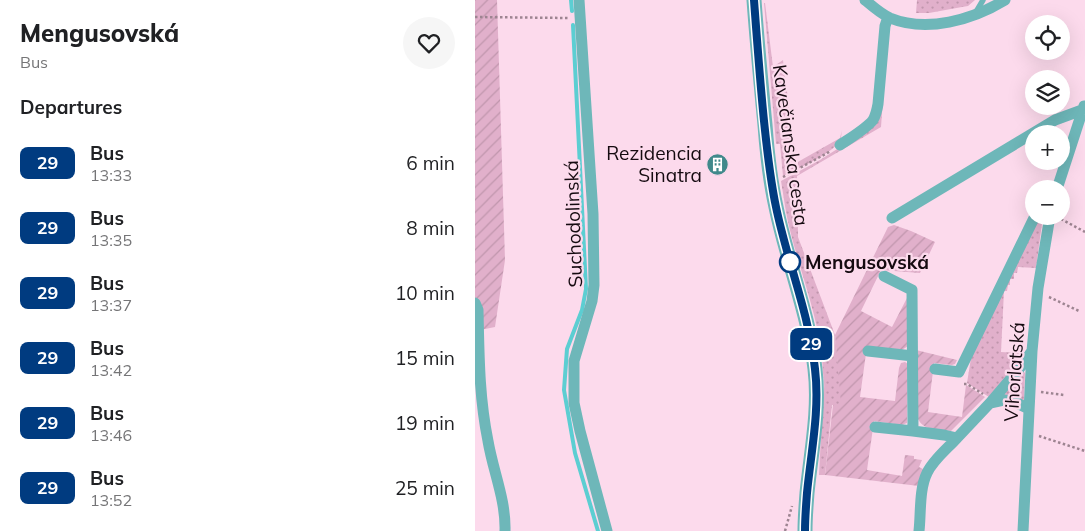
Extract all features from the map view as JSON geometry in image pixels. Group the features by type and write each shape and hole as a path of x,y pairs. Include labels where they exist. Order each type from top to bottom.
{"street":[{"name":"Suchodolinská","path":"579,0 593,214 593,285 592,301 574,361 574,402 607,531"},
{"name":"Kavečianska cesta","path":"754,0 771,179 782,234 811,341 815,369 816,399 805,531"},
{"path":"865,0 888,17 911,24 951,22 973,16 1005,0"},
{"path":"840,145 870,124 877,113 885,26 888,17"},
{"path":"1060,180 1084,107"},
{"path":"892,218 1055,120 1084,107"},
{"name":"Vihorlatská","path":"935,369 959,372 1031,225"},
{"name":"Vihorlatská","path":"1023,531 1032,351 1038,292 1052,225"},
{"path":"884,276 912,290 913,431"},
{"path":"475,303 478,310 480,386 488,442 504,508 505,531"},
{"path":"868,351 913,356"},
{"path":"919,531 923,485 927,472 987,400 1019,369 1032,351"},
{"path":"987,400 1013,401 1029,410"},
{"path":"875,427 957,438"}],"lane":[{"path":"973,16 983,0"}],"path":[{"path":"475,17 581,17"},
{"path":"781,178 819,159"},
{"path":"1070,225 1085,232"},
{"path":"1038,292 1079,311"},
{"path":"967,384 987,400"},
{"path":"1030,392 1064,395"},
{"path":"1028,433 1085,451"}],"shaded area":[{"path":"475,0 497,0 505,260 495,327 475,331"},
{"path":"917,0 975,0 968,6 929,13 916,13"},
{"path":"764,3 773,67 783,60 796,163 840,138 842,130 841,138 835,147 813,161 783,176 780,144 776,144"},
{"path":"888,29 881,127 797,176 798,237 835,335 842,405 832,405 825,475 819,475 824,387 822,356 815,320 789,227 781,181 820,160 873,126"},
{"path":"894,225 935,242 920,273 881,270 861,311 892,327 907,298 908,346 902,350 867,346 860,397 895,401 899,368 901,363 905,362 908,364 907,423 902,425 874,421 867,470 902,476 905,455 914,456 914,459 922,460 919,467 925,470 919,486 825,475 833,405 841,404 835,335 888,227"},
{"path":"1036,225 1042,225 1036,268 1018,267 1017,273 1014,273 1014,279 1010,279 1007,291 1004,291 1001,352 1020,353 1017,364 989,397 967,383 971,358"},
{"path":"916,350 957,360 952,365 934,363 928,412 962,417 966,385 985,397 951,431 928,428 918,419"},
{"path":"1023,371 1025,373 1024,401 999,395"}],"waterway":[{"path":"571,0 572,11"},
{"path":"573,25 586,289 582,310 567,349 564,390 575,453 598,531"}],"bus line":[{"name":"29","path":"754,0 760,79 775,205 811,341 815,369 816,399 805,531"}],"place":[{"name":"Rezidencia Sinatra","path":"718,164"},
{"name":"Mengusovská","path":"790,262"}]}
